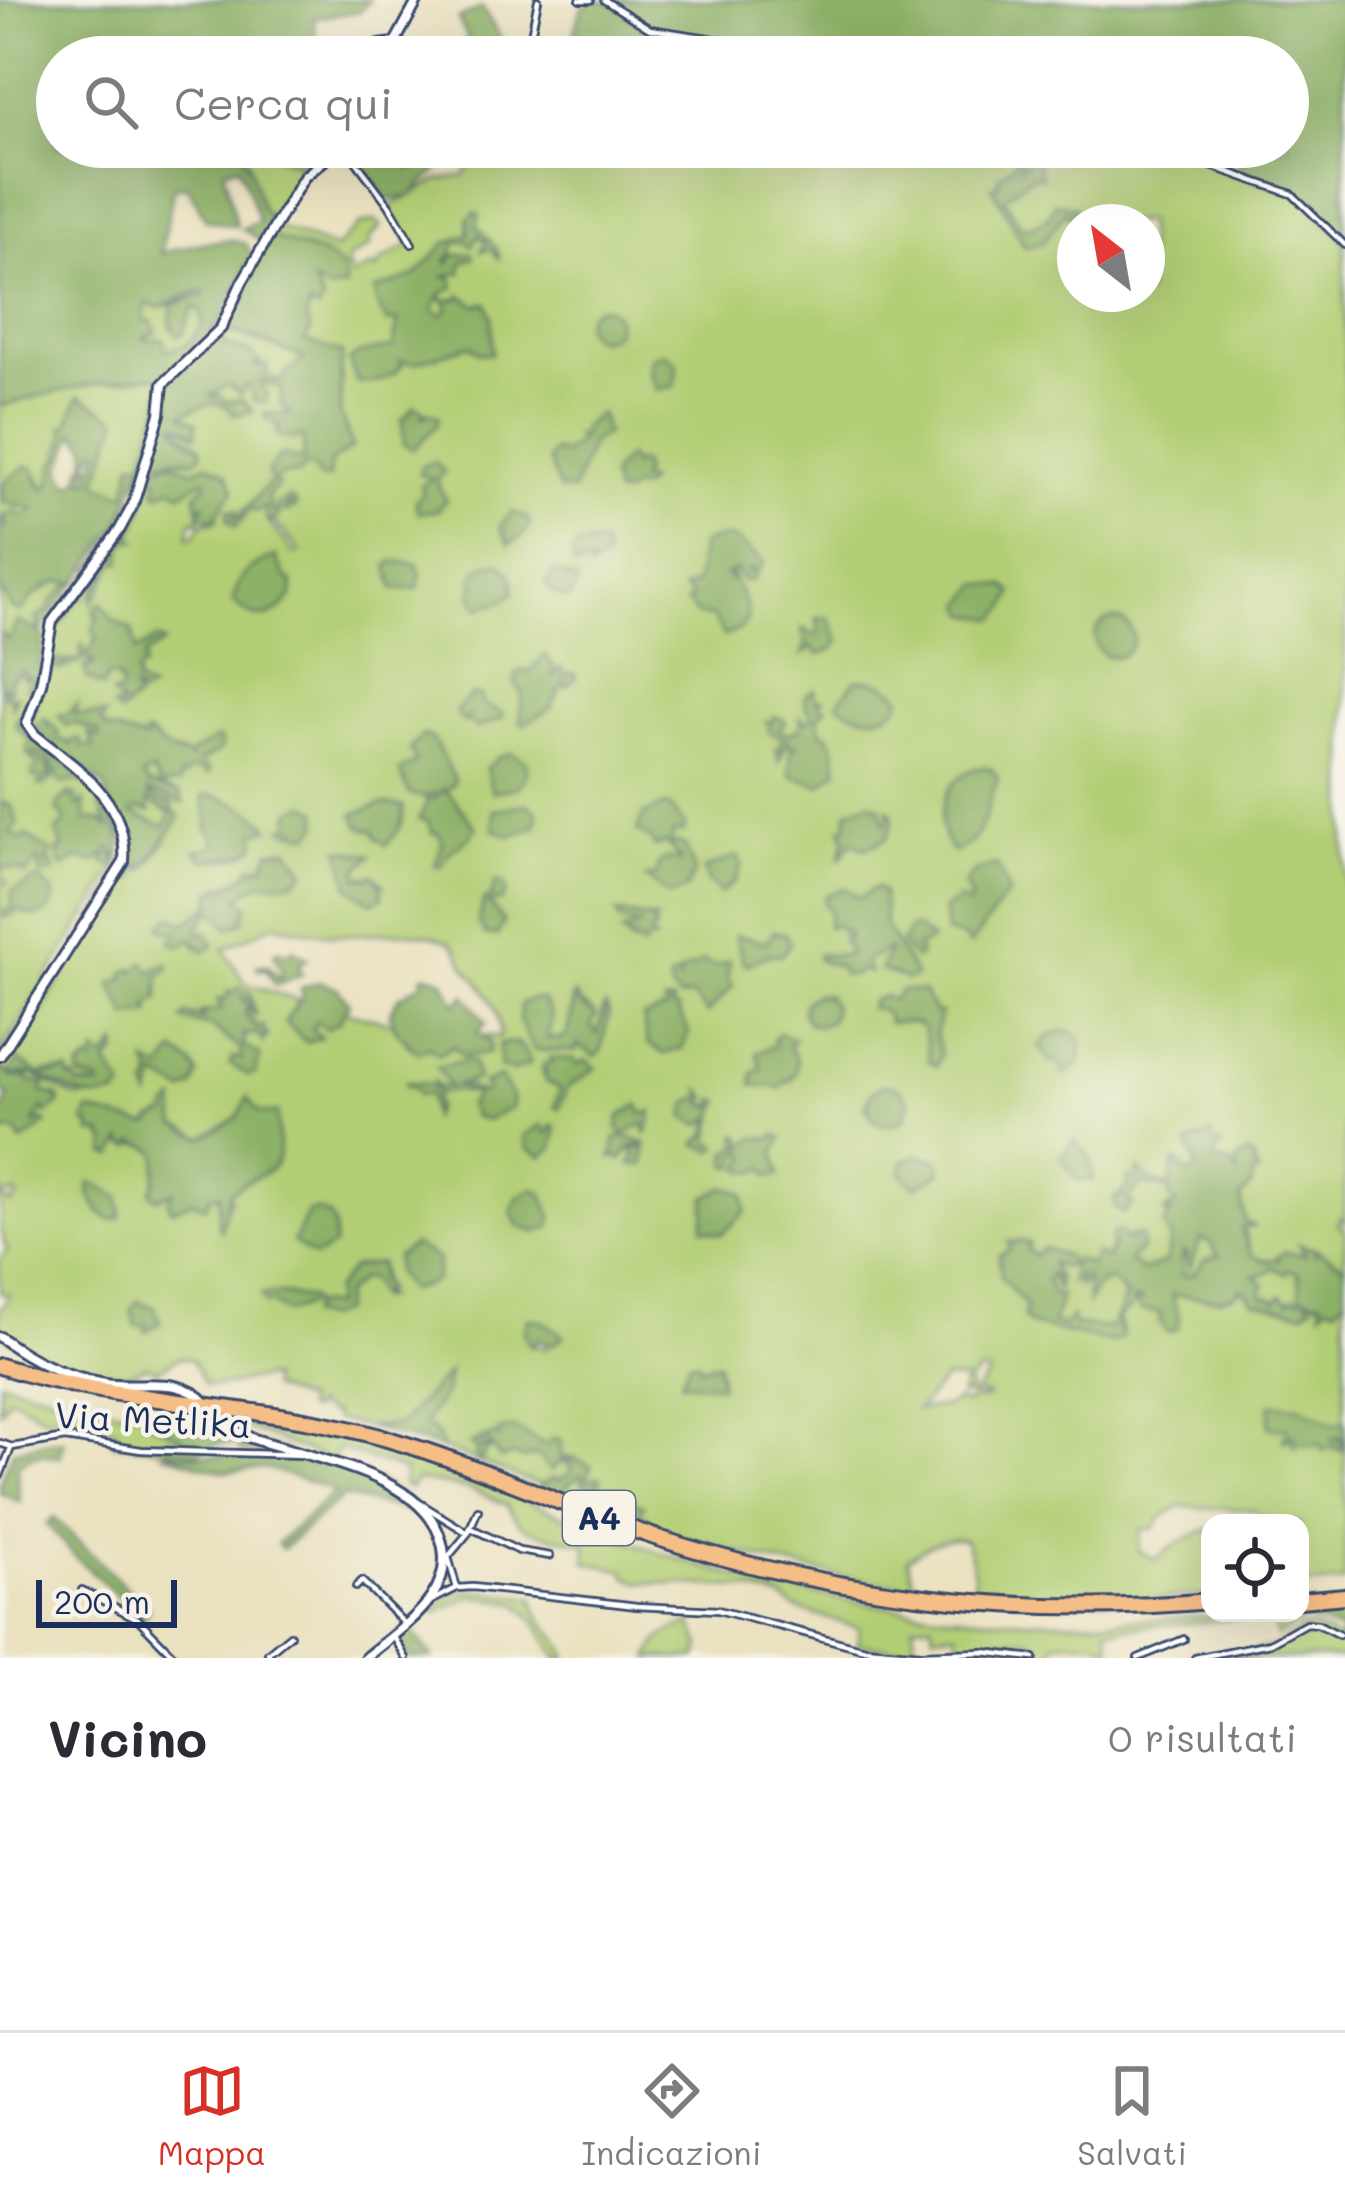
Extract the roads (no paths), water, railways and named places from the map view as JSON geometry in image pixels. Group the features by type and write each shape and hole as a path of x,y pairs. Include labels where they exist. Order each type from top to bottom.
{"highway":[{"name":"A4","path":"0,1370 129,1398 368,1433 449,1457 669,1542 824,1581 928,1598 1011,1604 1201,1605"},
{"path":"1309,1595 1345,1592"}],"street":[{"path":"397,36 418,0"},
{"path":"532,36 538,0"},
{"path":"580,0 591,0"},
{"path":"604,0 615,2 635,22 650,29 695,36"},
{"path":"0,1056 124,862 124,844 104,792 27,724 41,684 48,633 128,518 157,425 165,380 221,328 269,236 304,177 316,168"},
{"path":"358,168 412,243"},
{"path":"1217,168 1292,194 1345,245"},
{"path":"0,1337 40,1365 71,1376 121,1385 173,1385 194,1391 206,1402"},
{"path":"223,1422 237,1433 404,1490 434,1523 443,1546 442,1578 431,1600 365,1658"},
{"name":"Via Metlika","path":"0,1443 12,1447 65,1438 177,1453 304,1454"},
{"path":"0,1476 12,1447"},
{"path":"418,1502 519,1551 550,1556"},
{"path":"457,1588 448,1557 470,1530 478,1510"},
{"path":"356,1587 362,1580 406,1625"},
{"path":"431,1600 457,1588 718,1610 865,1648 1034,1658"},
{"path":"82,1590 138,1619 175,1658"},
{"path":"1195,1658 1270,1643 1306,1623 1339,1635"},
{"path":"270,1658 268,1653 290,1635"},
{"path":"393,1635 406,1658"},
{"path":"1138,1658 1184,1639"}]}
